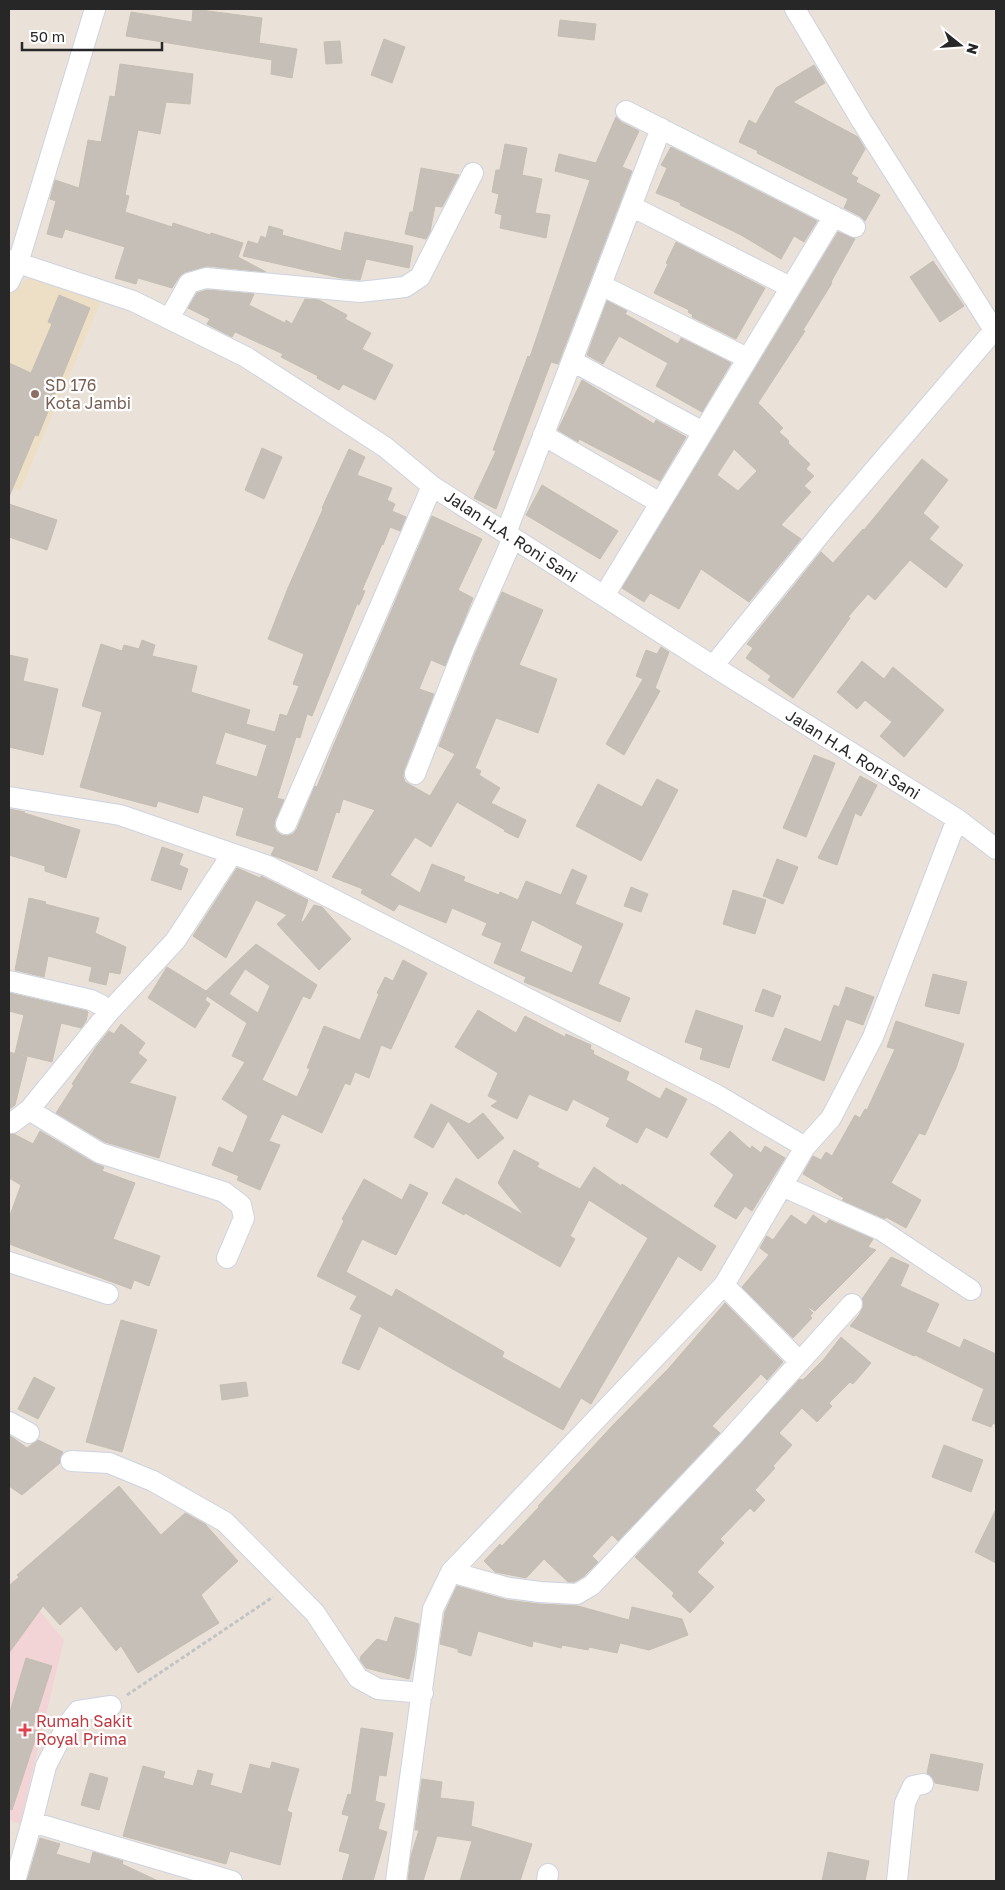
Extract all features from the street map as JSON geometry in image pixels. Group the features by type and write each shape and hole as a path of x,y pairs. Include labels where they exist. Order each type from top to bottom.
{"street":[{"path":"9,282 95,9"},
{"path":"713,666 835,516 995,329 861,120 795,9"},
{"path":"626,111 855,227"},
{"path":"415,774 509,535 543,435 661,128"},
{"path":"169,319 189,284 206,278 360,292 405,288 420,277 473,173"},
{"path":"631,206 790,287"},
{"path":"604,596 834,216"},
{"name":"Jalan H.A. Roni Sani","path":"14,262 133,301 246,357 385,447 432,486 957,819 996,850"},
{"path":"601,286 747,358"},
{"path":"572,361 703,432"},
{"path":"543,435 660,503"},
{"path":"286,824 432,486"},
{"path":"9,797 120,815 268,866 717,1095 805,1147"},
{"path":"396,1881 434,1609 451,1572 724,1285 805,1147 831,1118 873,1037 957,819"},
{"path":"12,1123 29,1110 109,1012 175,941 232,854"},
{"path":"9,981 91,1000 109,1012"},
{"path":"29,1110 100,1153 224,1192 240,1205 244,1218 239,1233 226,1258"},
{"path":"782,1186 881,1230 971,1290"},
{"path":"9,1262 108,1294"},
{"path":"724,1285 800,1362"},
{"path":"451,1572 509,1588 577,1594 585,1590 638,1536 852,1304"},
{"path":"9,1422 29,1433"},
{"path":"71,1461 109,1463 153,1481 225,1522 290,1585 315,1613 358,1678 378,1689 423,1693"},
{"path":"16,1881 46,1766 66,1727 78,1711 112,1706"},
{"path":"896,1881 905,1803 913,1786 923,1784"},
{"path":"32,1822 206,1877 232,1881"}],"path":[{"path":"112,1706 290,1585"}],"shaded area":[{"name":"SD 176 Kota Jambi","path":"33,275 101,301 20,491 9,486 9,300 12,290"},
{"name":"Rumah Sakit Royal Prima","path":"13,1579 64,1640 20,1824 9,1820 9,1583"}],"building":[{"path":"193,9 262,18 259,43 297,49 292,78 271,74 272,60 126,36 131,12 192,22"},
{"path":"560,20 596,24 594,40 558,36"},
{"path":"384,39 405,47 392,83 371,75"},
{"path":"340,41 342,63 326,64 324,42"},
{"path":"120,64 193,74 190,104 166,102 160,134 138,130 125,195 129,196 125,212 172,227 173,223 243,243 238,257 266,272 207,266 185,272 179,277 172,288 138,278 136,284 115,278 125,247 65,229 62,238 47,234 56,201 50,199 55,180 79,188 88,140 101,142 110,96 115,97"},
{"path":"814,65 825,83 793,102 858,137 865,149 851,174 858,178 856,182 880,195 865,221 860,216 844,208 848,199 739,142 749,120 756,124 776,88"},
{"path":"616,117 621,122 639,131 622,167 632,171 558,364 551,362 496,509 474,498 496,451 493,450 528,356 530,357 590,180 555,171 559,154 596,163"},
{"path":"505,144 527,148 522,175 542,179 535,213 550,215 546,238 500,228 502,215 495,213 499,194 492,192 496,170 500,170"},
{"path":"671,147 817,221 804,242 794,236 781,259 741,235 680,205 681,203 656,193 667,168 661,165"},
{"path":"421,168 459,175 442,207 435,206 430,232 426,239 405,234 410,212 413,212"},
{"path":"269,226 283,230 282,235 341,251 345,232 413,246 409,268 366,259 360,280 341,278 243,256 248,241 258,244 261,236 266,238"},
{"path":"838,232 855,239 832,283 803,330 805,331 758,403 783,428 779,432 810,464 806,469 814,476 804,486 811,492 781,525 801,539 749,602 701,569 679,609 650,593 644,602 622,588","holes":["734,449 757,471 738,491 717,475"]},
{"path":"676,242 765,288 736,339 692,317 693,315 688,312 689,310 654,293"},
{"path":"933,261 964,306 940,322 910,277"},
{"path":"207,290 254,294 249,305 285,323 286,320 292,324 305,299 319,300 347,315 345,319 371,333 362,349 393,365 375,400 343,384 339,390 317,378 318,376 281,357 283,354 235,332 232,337 207,324 210,319 188,308 197,293"},
{"path":"59,295 90,308 38,436 35,435 9,497 9,363 31,373 52,324 48,322"},
{"path":"607,301 627,311 625,314 678,344 681,338 731,363 702,412 656,386 668,363 619,336 603,364 587,355"},
{"path":"582,380 654,424 656,420 686,437 660,481 579,439 578,442 558,430"},
{"path":"262,448 282,457 264,499 245,490"},
{"path":"349,449 365,457 357,475 392,488 387,500 395,504 392,511 406,517 400,531 390,527 362,590 365,591 359,605 357,604 312,716 307,714 300,738 296,737 277,798 284,800 275,820 274,826 276,831 281,835 287,836 293,834 297,829 315,786 317,787 432,516 482,539 458,590 473,598 445,666 431,660 419,689 434,694 403,776 405,782 430,796 455,754 439,746 475,654 502,592 543,610 519,665 557,679 538,733 496,718 475,768 481,771 479,775 500,788 491,803 526,820 518,838 457,802 431,847 415,837 390,875 420,893 432,864 465,877 463,881 499,895 500,892 518,900 526,881 561,895 572,869 587,876 575,904 623,924 598,984 630,998 620,1022 524,982 526,977 494,963 502,943 482,935 487,923 452,908 446,923 399,904 394,911 361,893 363,889 332,877 375,810 343,799 339,813 336,812 317,871 271,855 275,847 236,835 244,808 203,795 198,813 158,801 156,807 80,787 102,712 82,706 101,644 122,651 124,645 139,649 142,640 155,645 152,656 197,666 191,692 250,710 246,724 275,732 280,714 287,716 299,686 293,684 304,654 268,639 322,508","holes":["225,732 267,745 257,777 215,764","532,920 583,946 572,973 520,951"]},
{"path":"922,459 948,480 923,513 939,527 929,539 963,565 946,588 910,560 875,600 868,594 848,617 850,618 793,698 768,680 771,676 746,658 753,648 747,644 821,552 833,563 864,530"},
{"path":"542,485 618,531 600,559 526,515"},
{"path":"9,504 57,520 47,550 9,537"},
{"path":"661,647 669,652 655,688 660,691 624,755 606,744 643,679 636,676 646,650 657,654"},
{"path":"9,655 28,659 23,681 58,689 43,755 9,747"},
{"path":"862,661 884,679 893,667 944,710 904,757 880,736 892,722 865,700 857,709 837,692"},
{"path":"814,755 835,763 806,837 783,828"},
{"path":"860,776 877,785 861,816 855,813 837,865 818,858"},
{"path":"657,779 678,790 641,861 576,826 598,784 642,807"},
{"path":"9,809 25,812 80,830 66,878 45,871 45,866 9,855"},
{"path":"162,847 183,854 179,865 188,869 181,890 151,880"},
{"path":"777,859 798,867 783,904 763,896"},
{"path":"237,868 260,878 261,876 308,900 301,921 303,922 314,905 322,907 351,939 319,970 277,924 287,915 256,900 226,958 193,936"},
{"path":"631,887 648,894 641,912 624,906"},
{"path":"733,890 766,900 755,934 723,924"},
{"path":"29,898 99,918 95,933 126,947 120,974 109,972 106,985 89,981 92,967 48,956 44,977 15,970"},
{"path":"256,944 317,985 310,999 303,996 262,1080 297,1097 310,1069 307,1068 324,1026 360,1040 379,994 377,993 385,977 393,981 403,960 427,973 391,1049 381,1045 369,1078 355,1072 350,1085 345,1083 322,1133 282,1114 269,1141 280,1145 260,1190 237,1180 239,1176 212,1165 219,1147 233,1153 248,1116 222,1099 245,1062 232,1056 247,1023 207,996 205,1000 210,1004 195,1028 148,998 167,967 206,991","holes":["245,969 270,986 258,1013 229,994"]},
{"path":"933,974 967,982 959,1014 925,1006"},
{"path":"846,987 874,997 863,1025 846,1019 824,1081 772,1060 785,1028 821,1042 834,1005 839,1007"},
{"path":"763,989 781,996 773,1017 755,1011"},
{"path":"9,993 87,1011 86,1021 81,1028 61,1023 52,1062 15,1053 24,1015 9,1011"},
{"path":"478,1010 516,1033 525,1016 565,1037 566,1034 591,1045 590,1049 594,1051 593,1054 629,1072 626,1080 660,1099 666,1088 687,1099 667,1138 646,1127 637,1143 606,1126 610,1118 573,1099 567,1111 529,1094 517,1119 491,1106 498,1101 488,1096 498,1073 455,1047"},
{"path":"696,1010 743,1026 729,1068 700,1059 703,1048 685,1042"},
{"path":"896,1021 964,1044 956,1068 925,1135 919,1133 891,1183 921,1200 906,1228 886,1217 885,1219 842,1200 844,1198 803,1174 813,1156 821,1160 826,1152 832,1156 855,1115 860,1118 865,1109 867,1110 895,1049 887,1047"},
{"path":"121,1024 145,1043 138,1053 147,1060 129,1083 176,1097 159,1158 105,1142 56,1113 96,1047 109,1031 114,1034"},
{"path":"9,1052 27,1057 15,1105 11,1108 9,1108"},
{"path":"431,1104 469,1124 483,1113 504,1138 478,1159 448,1121 433,1148 414,1137"},
{"path":"40,1131 104,1167 102,1171 135,1183 113,1239 160,1256 149,1286 134,1280 131,1289 9,1244 9,1218 21,1185 9,1178 9,1134 14,1134 33,1144"},
{"path":"730,1131 750,1149 752,1146 761,1153 765,1146 785,1158 752,1211 745,1206 736,1219 714,1206 734,1175 710,1154"},
{"path":"514,1150 539,1163 537,1167 580,1189 594,1167 716,1246 701,1271 678,1256 591,1404 581,1398 563,1430 379,1326 359,1370 342,1363 362,1315 350,1309 357,1296 317,1276 344,1221 342,1219 364,1179 402,1200 410,1184 428,1193 396,1255 362,1239 346,1272 392,1297 396,1289 504,1352 502,1357 560,1389 648,1238 589,1200 570,1236 575,1239 560,1267 465,1213 464,1215 442,1203 456,1178 524,1215 498,1183"},
{"path":"791,1215 806,1225 813,1215 826,1224 829,1220 873,1239 868,1247 876,1250 815,1311 806,1306 813,1313 810,1316 812,1318 793,1338 742,1287 769,1255 760,1248 766,1237 773,1240"},
{"path":"891,1257 909,1265 900,1286 939,1304 926,1332 960,1348 964,1339 996,1354 996,1425 993,1423 991,1427 972,1420 984,1389 850,1326 863,1307 862,1299"},
{"path":"725,1303 783,1362 767,1380 761,1374 712,1426 720,1433 618,1541 612,1535 592,1556 598,1562 584,1576 574,1582 568,1582 544,1559 526,1578 495,1572 484,1561 500,1544 502,1546 615,1423 669,1368"},
{"path":"121,1320 157,1330 122,1452 86,1442"},
{"path":"841,1337 871,1363 853,1384 850,1382 829,1403 832,1406 817,1422 802,1408 779,1433 792,1445 755,1490 765,1500 754,1512 750,1508 720,1539 724,1543 697,1572 714,1587 690,1613 672,1596 674,1593 635,1557 800,1379 804,1379 824,1359"},
{"path":"34,1377 55,1388 38,1419 18,1409"},
{"path":"246,1382 248,1396 222,1400 220,1385"},
{"path":"9,1435 27,1448 38,1440 63,1452 60,1463 22,1495 9,1486"},
{"path":"944,1445 983,1460 971,1492 932,1477"},
{"path":"119,1486 161,1535 185,1513 205,1524 238,1561 201,1595 219,1623 138,1673 121,1646 116,1651 81,1606 60,1625 43,1606 9,1653 9,1586 19,1577 17,1575"},
{"path":"996,1509 996,1563 975,1552"},
{"path":"457,1586 507,1600 578,1606 629,1620 632,1607 682,1619 688,1635 649,1650 620,1643 617,1653 589,1647 588,1650 562,1645 561,1648 533,1641 532,1647 478,1631 471,1656 458,1652 458,1649 440,1644 445,1612"},
{"path":"395,1617 419,1624 409,1679 366,1668 360,1660 361,1656 377,1639 387,1642"},
{"path":"26,1658 52,1666 32,1729 38,1731 12,1810 9,1809 9,1715"},
{"path":"361,1728 393,1733 386,1776 379,1775 375,1801 385,1804 378,1829 387,1832 373,1881 342,1881 350,1854 339,1851 349,1816 342,1814 348,1794 351,1795"},
{"path":"931,1754 983,1764 978,1791 935,1783 927,1773"},
{"path":"272,1762 299,1769 287,1811 292,1813 280,1865 230,1851 226,1864 123,1836 143,1766 165,1772 163,1778 193,1786 198,1770 213,1774 210,1785 242,1794 250,1764 270,1769"},
{"path":"90,1773 108,1778 99,1810 81,1805"},
{"path":"422,1779 442,1782 440,1798 474,1802 471,1826 532,1844 520,1881 460,1881 472,1841 437,1836 423,1881 408,1881 411,1856 419,1830 415,1830"},
{"path":"40,1838 60,1844 56,1854 90,1864 93,1852 123,1861 122,1864 158,1881 27,1881"},
{"path":"828,1852 869,1861 865,1881 822,1881"}],"place":[{"name":"SD 176 Kota Jambi","path":"35,394"},
{"name":"Rumah Sakit Royal Prima","path":"25,1730"}]}
